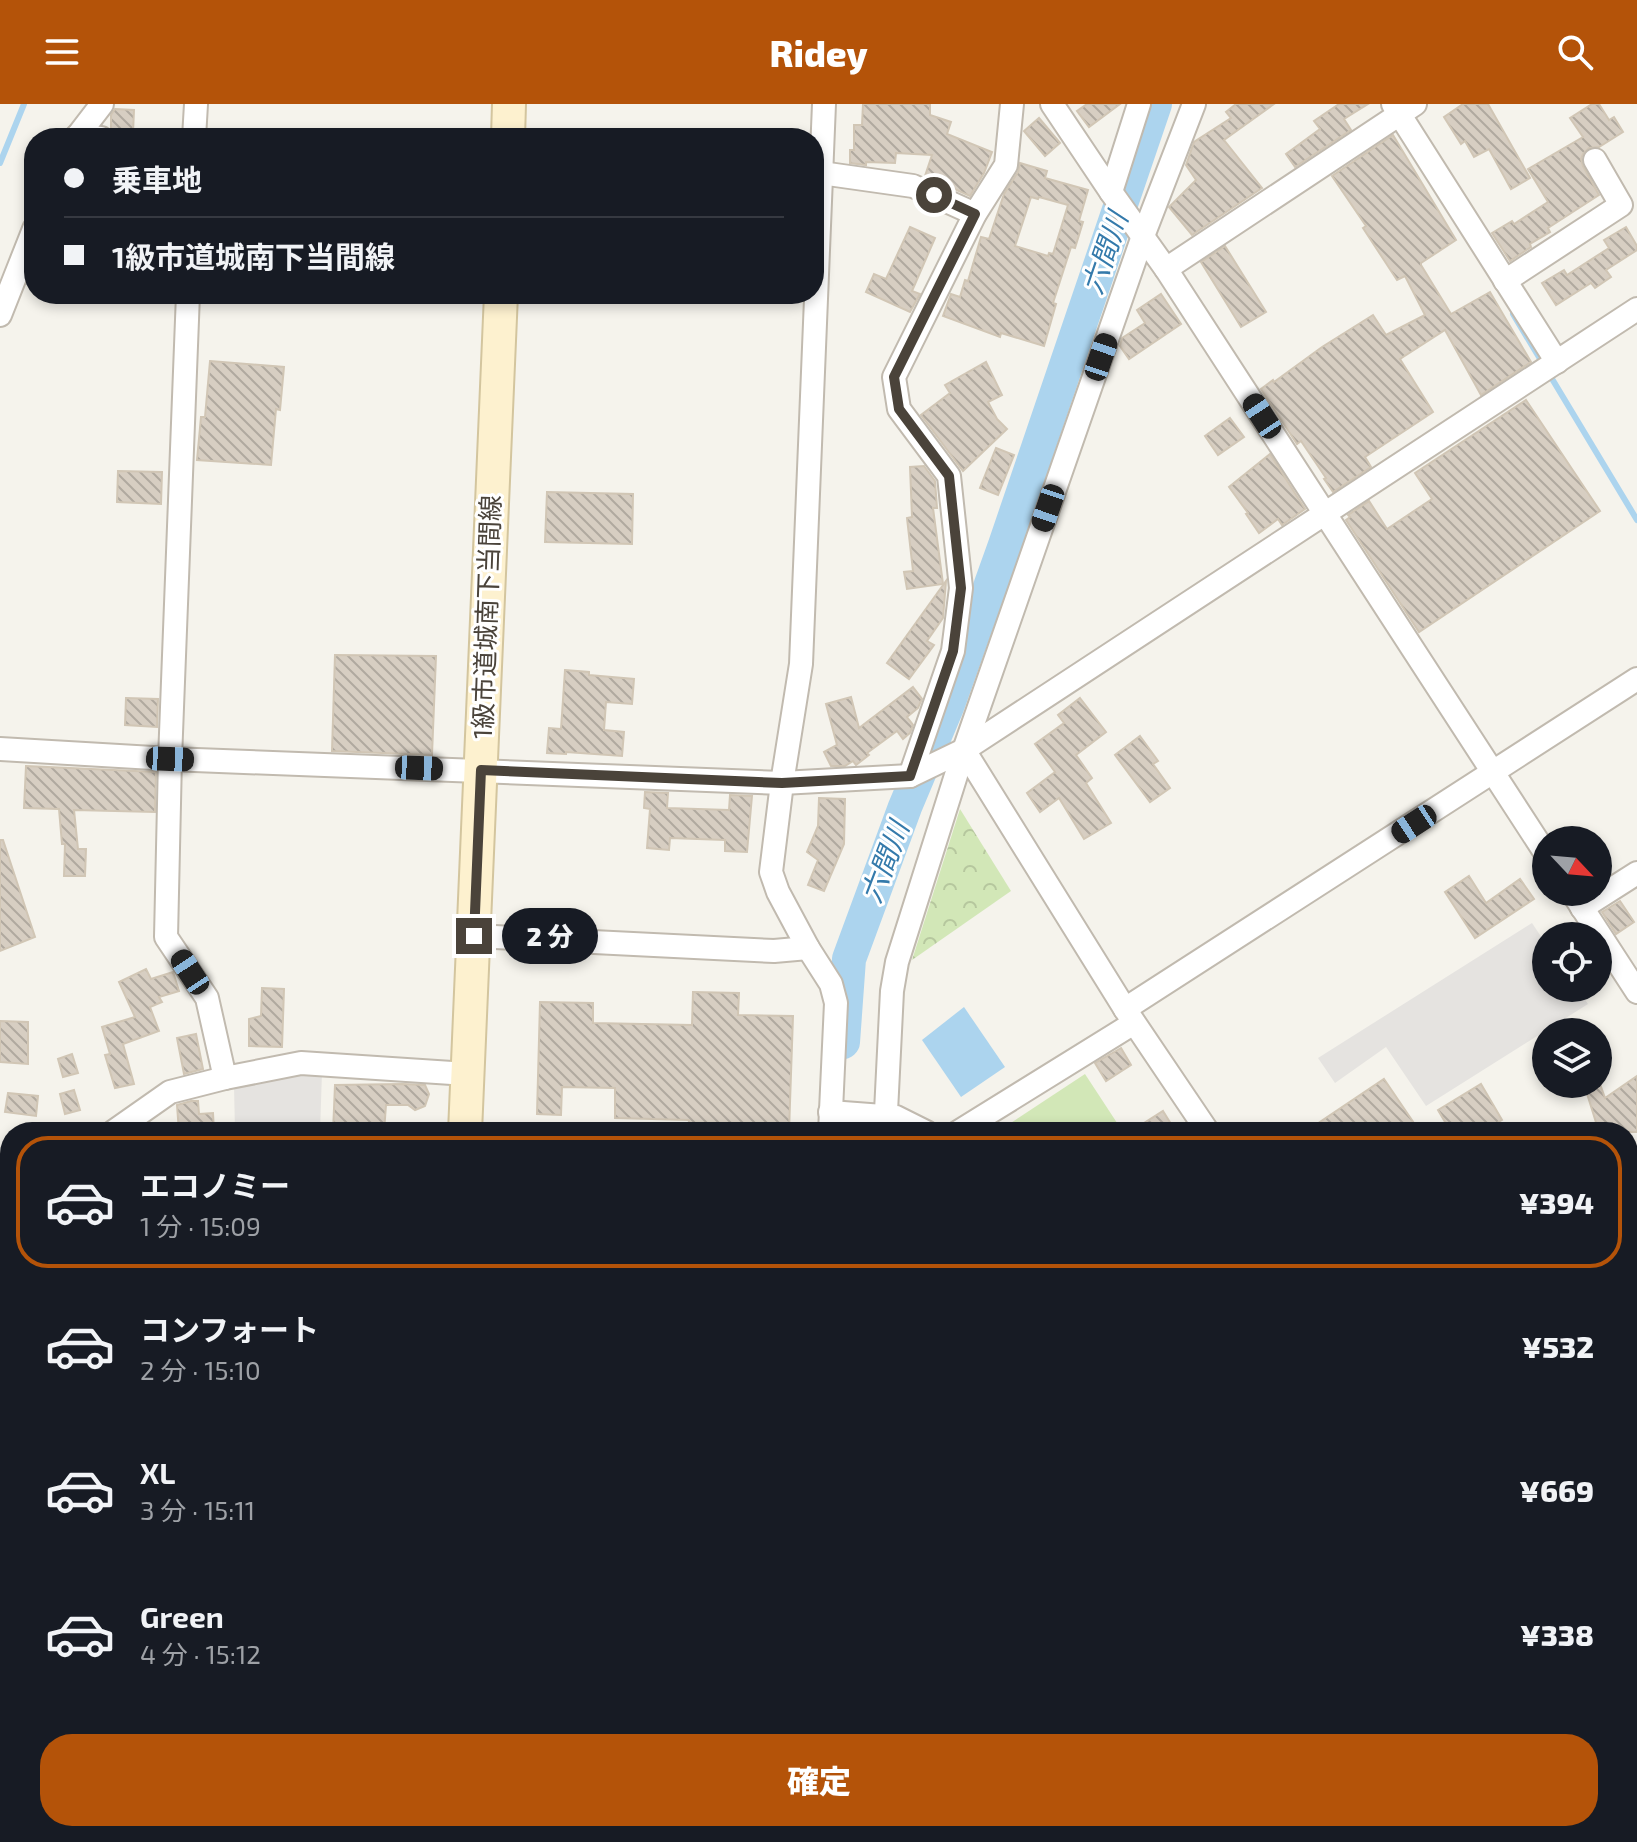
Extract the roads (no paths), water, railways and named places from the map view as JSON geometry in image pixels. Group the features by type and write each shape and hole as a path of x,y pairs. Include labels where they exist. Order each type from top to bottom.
{"street":[{"path":"83,128 102,104"},
{"path":"195,128 196,104"},
{"path":"508,128 509,104"},
{"path":"822,128 824,104"},
{"path":"910,776 953,651 961,588 949,476 899,409 894,377 975,214 1006,165 1012,104"},
{"path":"1052,104 1166,269 1532,833"},
{"path":"1111,192 1139,104"},
{"path":"885,1122 892,991 897,962 964,750 1143,236 1194,104"},
{"path":"1166,269 1402,108 1557,362"},
{"path":"1505,281 1621,205 1595,160"},
{"path":"824,173 913,186 975,214"},
{"path":"0,315 24,254"},
{"path":"188,304 166,937 207,998 225,1078"},
{"name":"1級市道城南下当間線","path":"465,1122 501,304"},
{"path":"813,304 801,664 771,872 778,892 831,984 836,1003 830,1122"},
{"path":"0,749 170,759 782,783 910,776 964,750 1637,309"},
{"path":"973,1122 1637,679"},
{"path":"964,750 1129,1016 1201,1122"},
{"path":"1612,884 1637,873"},
{"path":"1581,906 1637,992"},
{"path":"474,936 774,951 808,948"},
{"path":"127,1122 170,1092 301,1063 467,1074"},
{"path":"888,1122 896,1117 906,1122"}],"water":[{"path":"964,1007 1005,1067 961,1097 922,1040"}],"waterway":[{"path":"0,163 24,104"},
{"name":"六間川","path":"843,1042 849,959 905,807 947,707 1005,545 1155,104"},
{"path":"1513,314 1637,520"}]}
